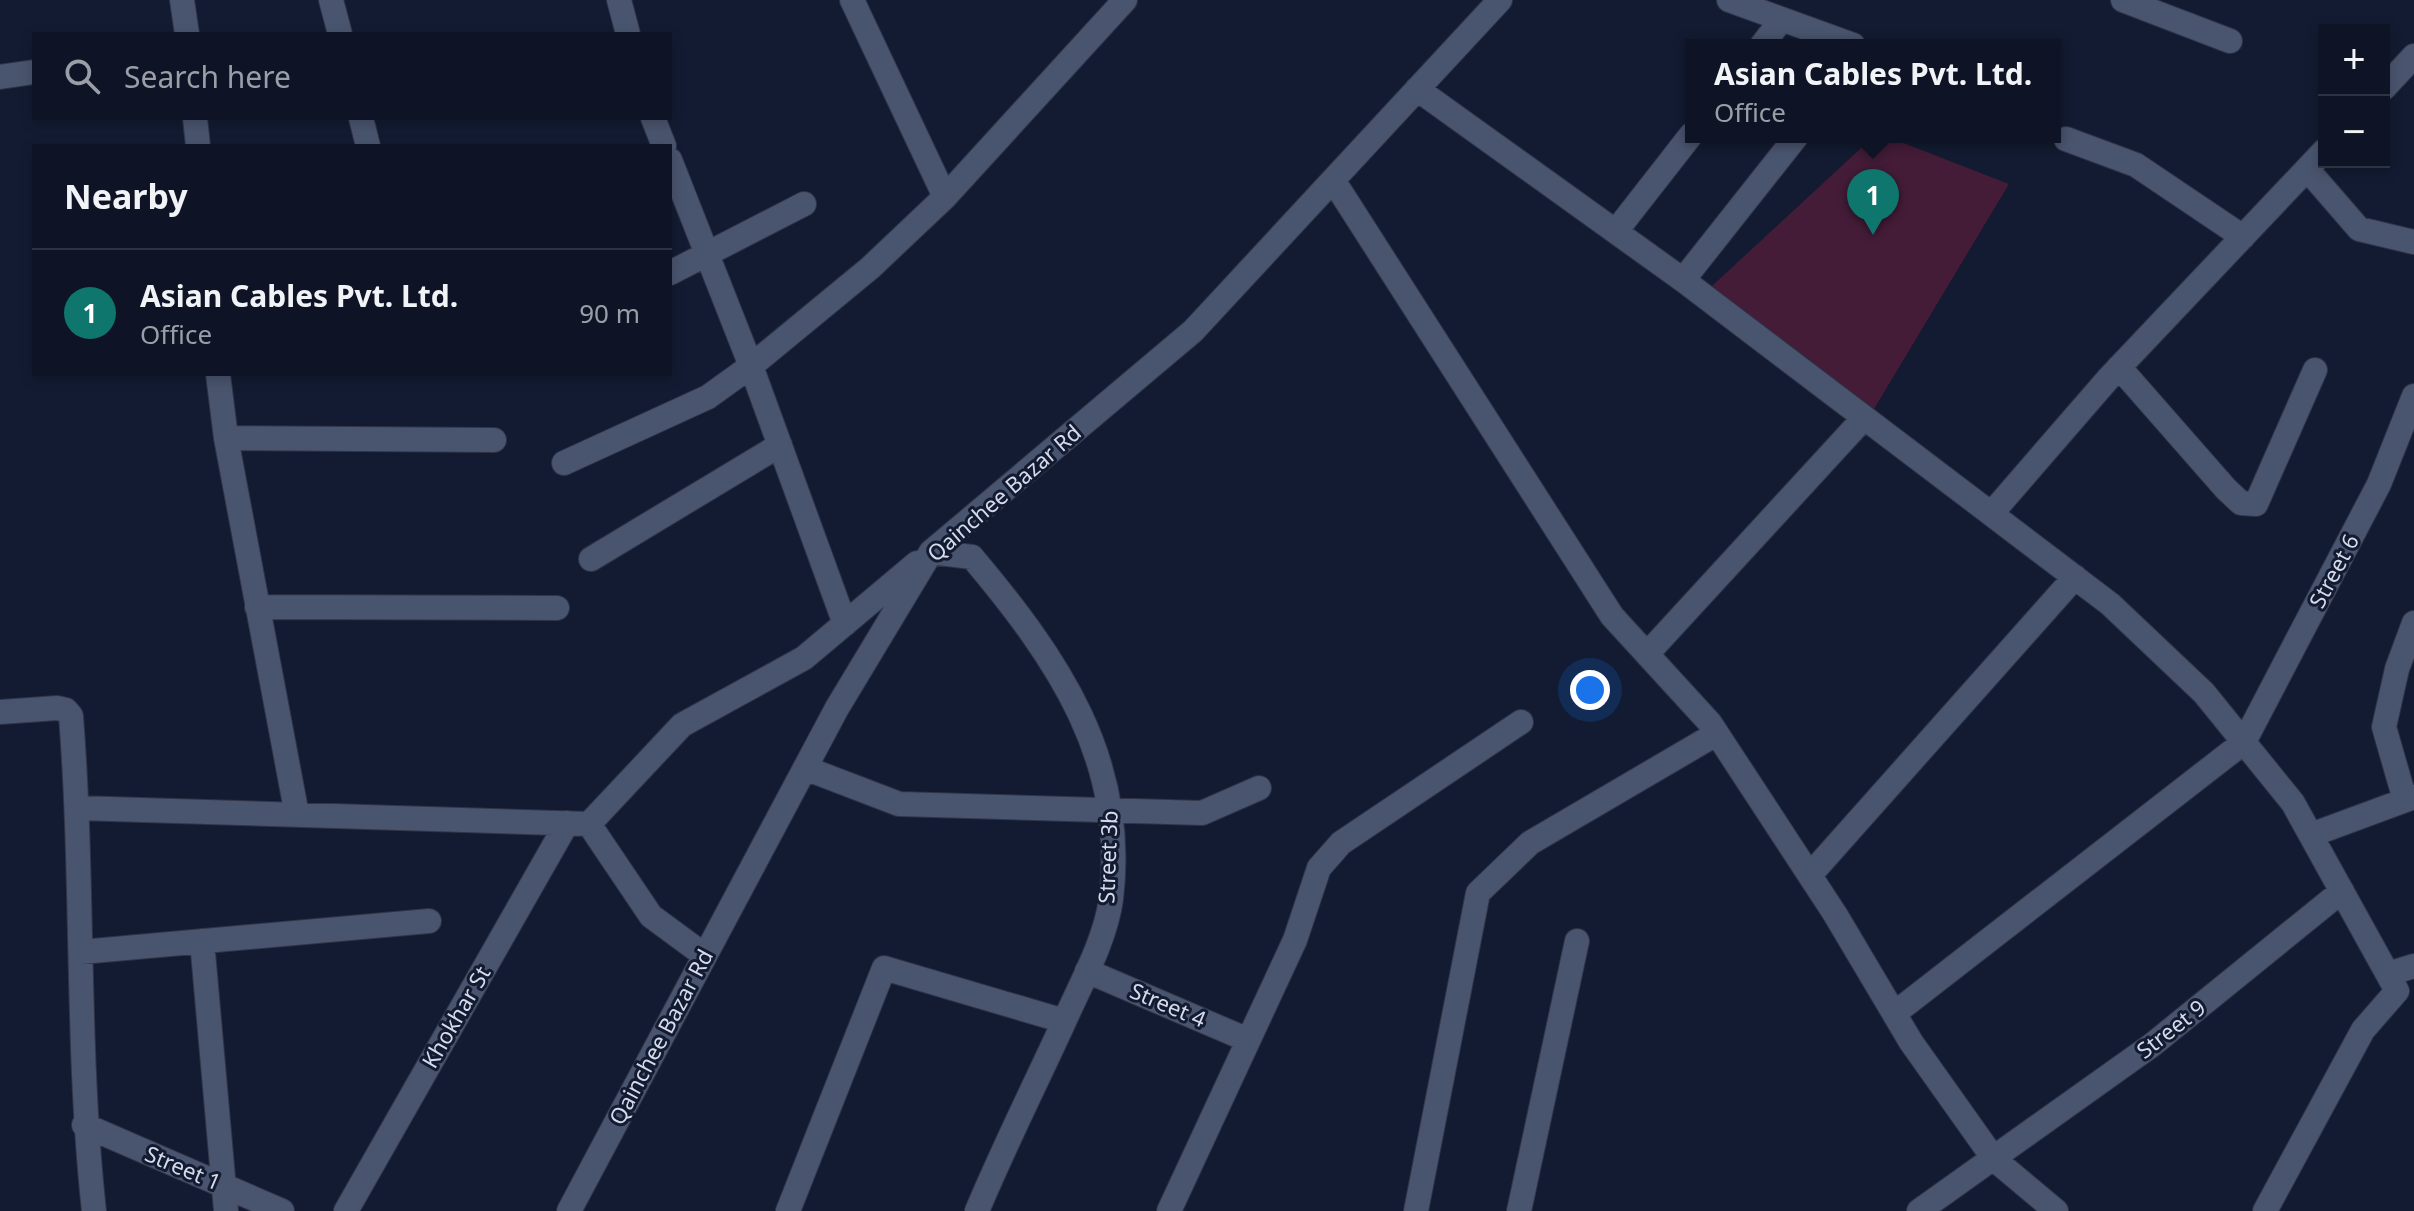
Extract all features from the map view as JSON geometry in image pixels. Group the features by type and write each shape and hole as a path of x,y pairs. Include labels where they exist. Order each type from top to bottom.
{"street":[{"path":"182,0 187,32"},
{"path":"331,0 339,32"},
{"path":"619,0 627,32"},
{"path":"852,0 945,197"},
{"path":"564,463 708,397 751,366 870,268 945,197 1125,0"},
{"name":"Qainchee Bazar Rd","path":"569,1211 805,768 931,552 1193,331 1500,0"},
{"path":"1729,0 1837,39"},
{"path":"2123,0 2230,41"},
{"path":"1767,39 1782,19"},
{"path":"2390,82 2414,56"},
{"path":"0,77 32,72"},
{"path":"1417,89 1683,280 2110,604 2204,693 2293,803 2397,991 2363,1030 2265,1211"},
{"path":"195,120 198,144"},
{"path":"362,120 368,144"},
{"path":"654,120 663,144"},
{"path":"2066,139 2136,165 2243,237"},
{"path":"1616,231 1685,143"},
{"path":"1683,280 1791,143"},
{"path":"1991,514 2119,367 2316,160 2359,229 2414,242"},
{"path":"672,165 751,366 845,624"},
{"path":"1333,180 1612,616 1716,734 1810,875 1895,1013 1994,1159 2056,1211"},
{"path":"672,272 804,204"},
{"path":"2119,367 2226,489 2241,503 2256,504 2315,370"},
{"path":"218,376 226,438 297,815"},
{"name":"Street 6","path":"2244,742 2408,429 2414,396"},
{"path":"1647,654 1863,419"},
{"path":"226,438 494,440"},
{"path":"591,559 780,445"},
{"name":"Khokhar St","path":"346,1211 578,824 682,725 804,658 931,552"},
{"name":"Street 3b","path":"931,552 972,557 1009,601 1068,686 1106,780 1113,810 1111,901 1087,971 977,1211"},
{"path":"1810,875 2075,577"},
{"path":"257,607 557,608"},
{"path":"2311,835 2410,799 2384,727 2397,669 2414,623"},
{"path":"0,712 66,710 71,716 78,808 84,1125 94,1211"},
{"path":"1169,1211 1295,940 1319,868 1341,843 1521,722"},
{"path":"1416,1211 1478,893 1530,843 1716,734"},
{"path":"1895,1013 2244,742"},
{"path":"805,768 899,804 1202,813 1259,788"},
{"path":"78,808 578,824 651,916 704,955"},
{"name":"Street 9","path":"1919,1211 2152,1045 2342,891"},
{"path":"81,952 429,921"},
{"path":"202,941 226,1211"},
{"path":"1519,1211 1577,941"},
{"path":"2388,974 2414,966"},
{"path":"788,1211 884,968 1064,1021"},
{"name":"Street 4","path":"1087,971 1248,1040"},
{"name":"Street 1","path":"84,1125 282,1211"}],"building":[{"path":"1867,143 1903,143 2009,184 1874,409 1712,286"}],"place":[{"name":"Asian Cables Pvt. Ltd.","path":"1873,235"}]}
